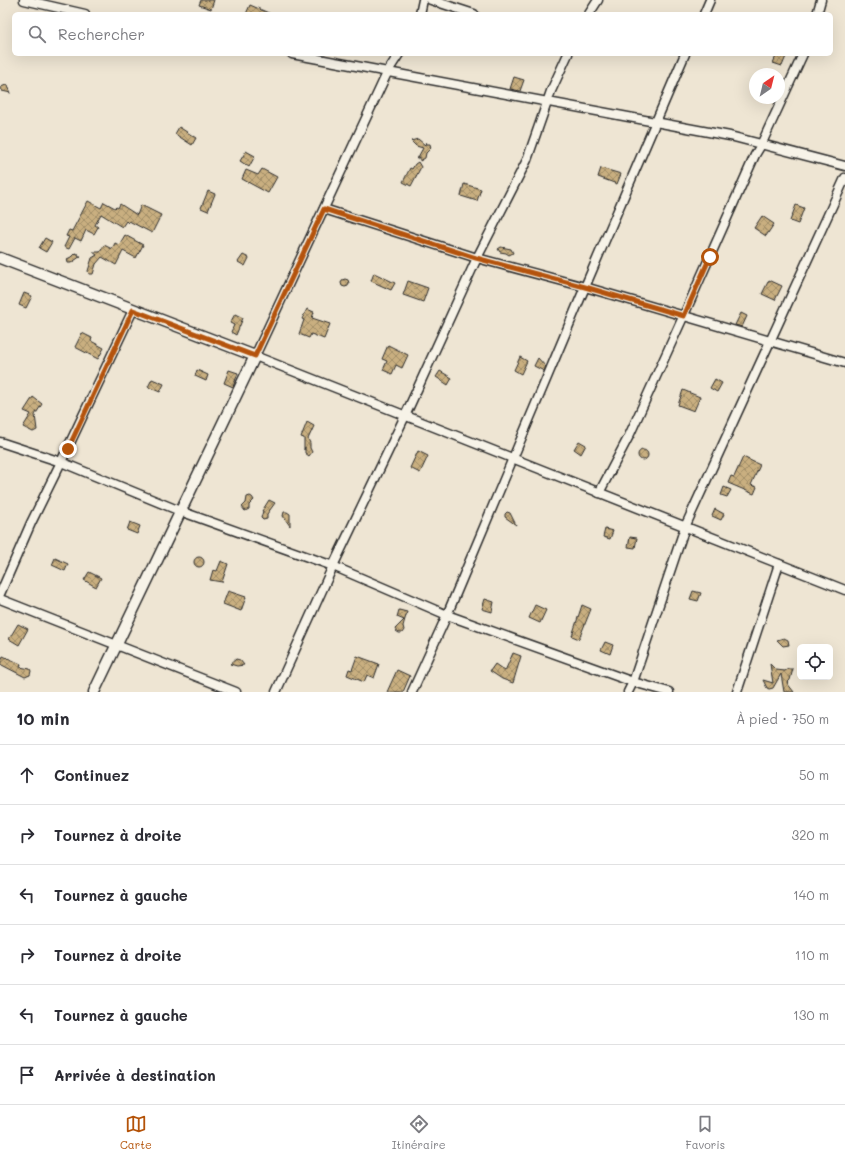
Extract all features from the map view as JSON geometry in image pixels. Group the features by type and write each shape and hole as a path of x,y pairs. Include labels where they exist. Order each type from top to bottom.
{"street":[{"path":"24,0 76,12"},
{"path":"420,12 423,0"},
{"path":"431,0 468,12"},
{"path":"591,12 598,0"},
{"path":"705,12 710,0"},
{"path":"818,12 821,0"},
{"path":"303,56 730,136 845,166"},
{"path":"94,692 255,356 388,71 398,56"},
{"path":"276,692 333,566 405,416 476,258 527,160 551,90 567,56"},
{"path":"412,692 447,615 684,56"},
{"path":"599,493 629,436 755,156 802,56"},
{"path":"628,692 633,682 685,527 845,178"},
{"path":"324,209 476,258 585,287 845,363"},
{"path":"0,258 255,356 845,590"},
{"path":"0,594 30,523 61,462 133,310"},
{"path":"0,442 61,462 180,511 333,566 447,615 633,682 669,692"},
{"path":"737,692 779,564"},
{"path":"0,599 236,692"}],"building":[{"path":"201,0 214,0 211,9 199,5"},
{"path":"250,5 266,12 247,12"},
{"path":"776,56 786,56 782,66 773,63"},
{"path":"514,77 524,80 520,91 510,89"},
{"path":"6,85 11,93 2,91 1,87"},
{"path":"179,127 196,138 192,145 175,134"},
{"path":"418,139 425,145 426,142 426,144 430,144 431,148 426,153 425,158 420,161 420,157 417,159 423,148 416,146 411,141"},
{"path":"246,151 255,156 249,167 240,161"},
{"path":"418,162 421,167 411,186 403,182 410,168 412,169"},
{"path":"601,168 621,174 617,184 598,177"},
{"path":"262,169 277,177 268,193 242,179 246,170 258,175"},
{"path":"464,184 481,189 477,201 461,196"},
{"path":"208,191 215,194 208,211 201,208"},
{"path":"88,201 101,208 104,202 115,208 118,208 120,204 137,215 141,205 161,215 152,233 129,221 128,223 126,221 122,227 101,214 95,225 98,227 94,234 86,230 81,241 75,238 69,249 64,247 69,237 66,236 69,230 72,231"},
{"path":"796,205 804,208 798,224 790,221"},
{"path":"762,216 774,224 766,236 754,228"},
{"path":"125,235 143,245 136,258 123,251 116,265 102,257 96,264 93,274 89,274 88,271 92,258 97,255 93,252 100,252 104,245 112,249 115,243 119,245"},
{"path":"45,238 52,242 46,252 39,248"},
{"path":"501,247 511,249 513,253 509,255 500,252 498,249"},
{"path":"75,253 81,256 71,263 68,263 67,259"},
{"path":"243,255 249,258 245,266 238,262"},
{"path":"374,273 395,283 391,290 371,281"},
{"path":"343,279 347,279 349,283 347,287 343,287 341,285 341,281"},
{"path":"769,280 782,286 775,300 762,294"},
{"path":"408,281 428,288 423,302 403,295"},
{"path":"24,293 32,296 26,308 19,305"},
{"path":"307,309 314,312 312,318 330,324 324,339 311,334 309,338 299,334 304,320 302,319"},
{"path":"741,313 747,316 742,327 735,325"},
{"path":"235,314 243,318 236,335 231,332 234,325 230,323"},
{"path":"82,333 92,338 91,341 104,348 98,359 75,347"},
{"path":"388,345 408,355 402,368 396,365 392,374 383,370 387,361 382,359"},
{"path":"520,357 527,361 521,374 514,370"},
{"path":"538,358 546,367 544,371 534,366"},
{"path":"197,370 208,375 206,381 195,376"},
{"path":"229,370 238,373 233,387 224,383"},
{"path":"440,371 452,378 448,385 436,377"},
{"path":"152,379 164,384 160,392 148,387"},
{"path":"715,379 722,383 717,392 710,388"},
{"path":"683,390 700,397 694,411 678,405"},
{"path":"33,397 42,404 35,415 37,430 33,432 23,427 31,414 24,411"},
{"path":"307,422 314,426 308,439 312,452 309,456 305,453 304,438 301,437"},
{"path":"579,441 586,445 581,454 574,449"},
{"path":"643,450 648,455 643,460 638,455"},
{"path":"418,451 428,456 420,473 410,468"},
{"path":"743,457 760,465 751,485 757,487 754,494 728,483 731,476 734,477"},
{"path":"724,487 731,490 727,497 721,495"},
{"path":"250,496 254,500 249,505 249,509 245,511 242,507 246,503 247,497"},
{"path":"269,500 275,503 267,514 267,519 263,520 261,518 262,511"},
{"path":"715,509 724,514 721,520 712,516"},
{"path":"284,512 290,514 290,526 283,516"},
{"path":"507,512 510,513 516,525 505,517"},
{"path":"130,522 140,526 137,534 127,530"},
{"path":"605,529 613,531 610,539 603,537"},
{"path":"630,537 637,538 635,548 628,547"},
{"path":"197,557 201,557 203,558 203,566 197,567 194,564 194,560"},
{"path":"55,558 68,564 65,571 52,565"},
{"path":"221,561 228,564 222,582 210,580 213,570 217,571"},
{"path":"89,572 101,578 96,587 84,580"},
{"path":"228,591 246,597 241,611 223,604"},
{"path":"693,591 701,593 698,601 690,599"},
{"path":"485,599 494,602 492,612 482,609"},
{"path":"535,605 546,610 540,623 529,618"},
{"path":"582,605 591,609 579,639 572,636"},
{"path":"399,610 407,612 403,626 404,630 402,633 399,633 395,629 404,620 397,617"},
{"path":"18,624 28,629 19,645 9,639"},
{"path":"784,638 788,640 789,645 783,646 777,640"},
{"path":"605,642 613,645 610,654 601,650"},
{"path":"513,653 521,656 513,683 502,679 490,671 495,664 505,671"},
{"path":"3,656 21,664 20,667 30,669 30,675 25,677 0,664"},
{"path":"357,656 379,664 374,678 367,675 364,682 347,675 349,669 352,670"},
{"path":"236,659 240,660 244,665 237,666 230,664"},
{"path":"770,664 776,670 785,671 788,669 793,669 790,680 787,683 794,692 784,692 781,674 773,688 767,688 763,680 773,683"},
{"path":"397,670 410,676 403,692 387,692"}],"route":[{"path":"68,449 133,310 255,356 324,209 476,258 585,287 684,316 710,257"}]}
